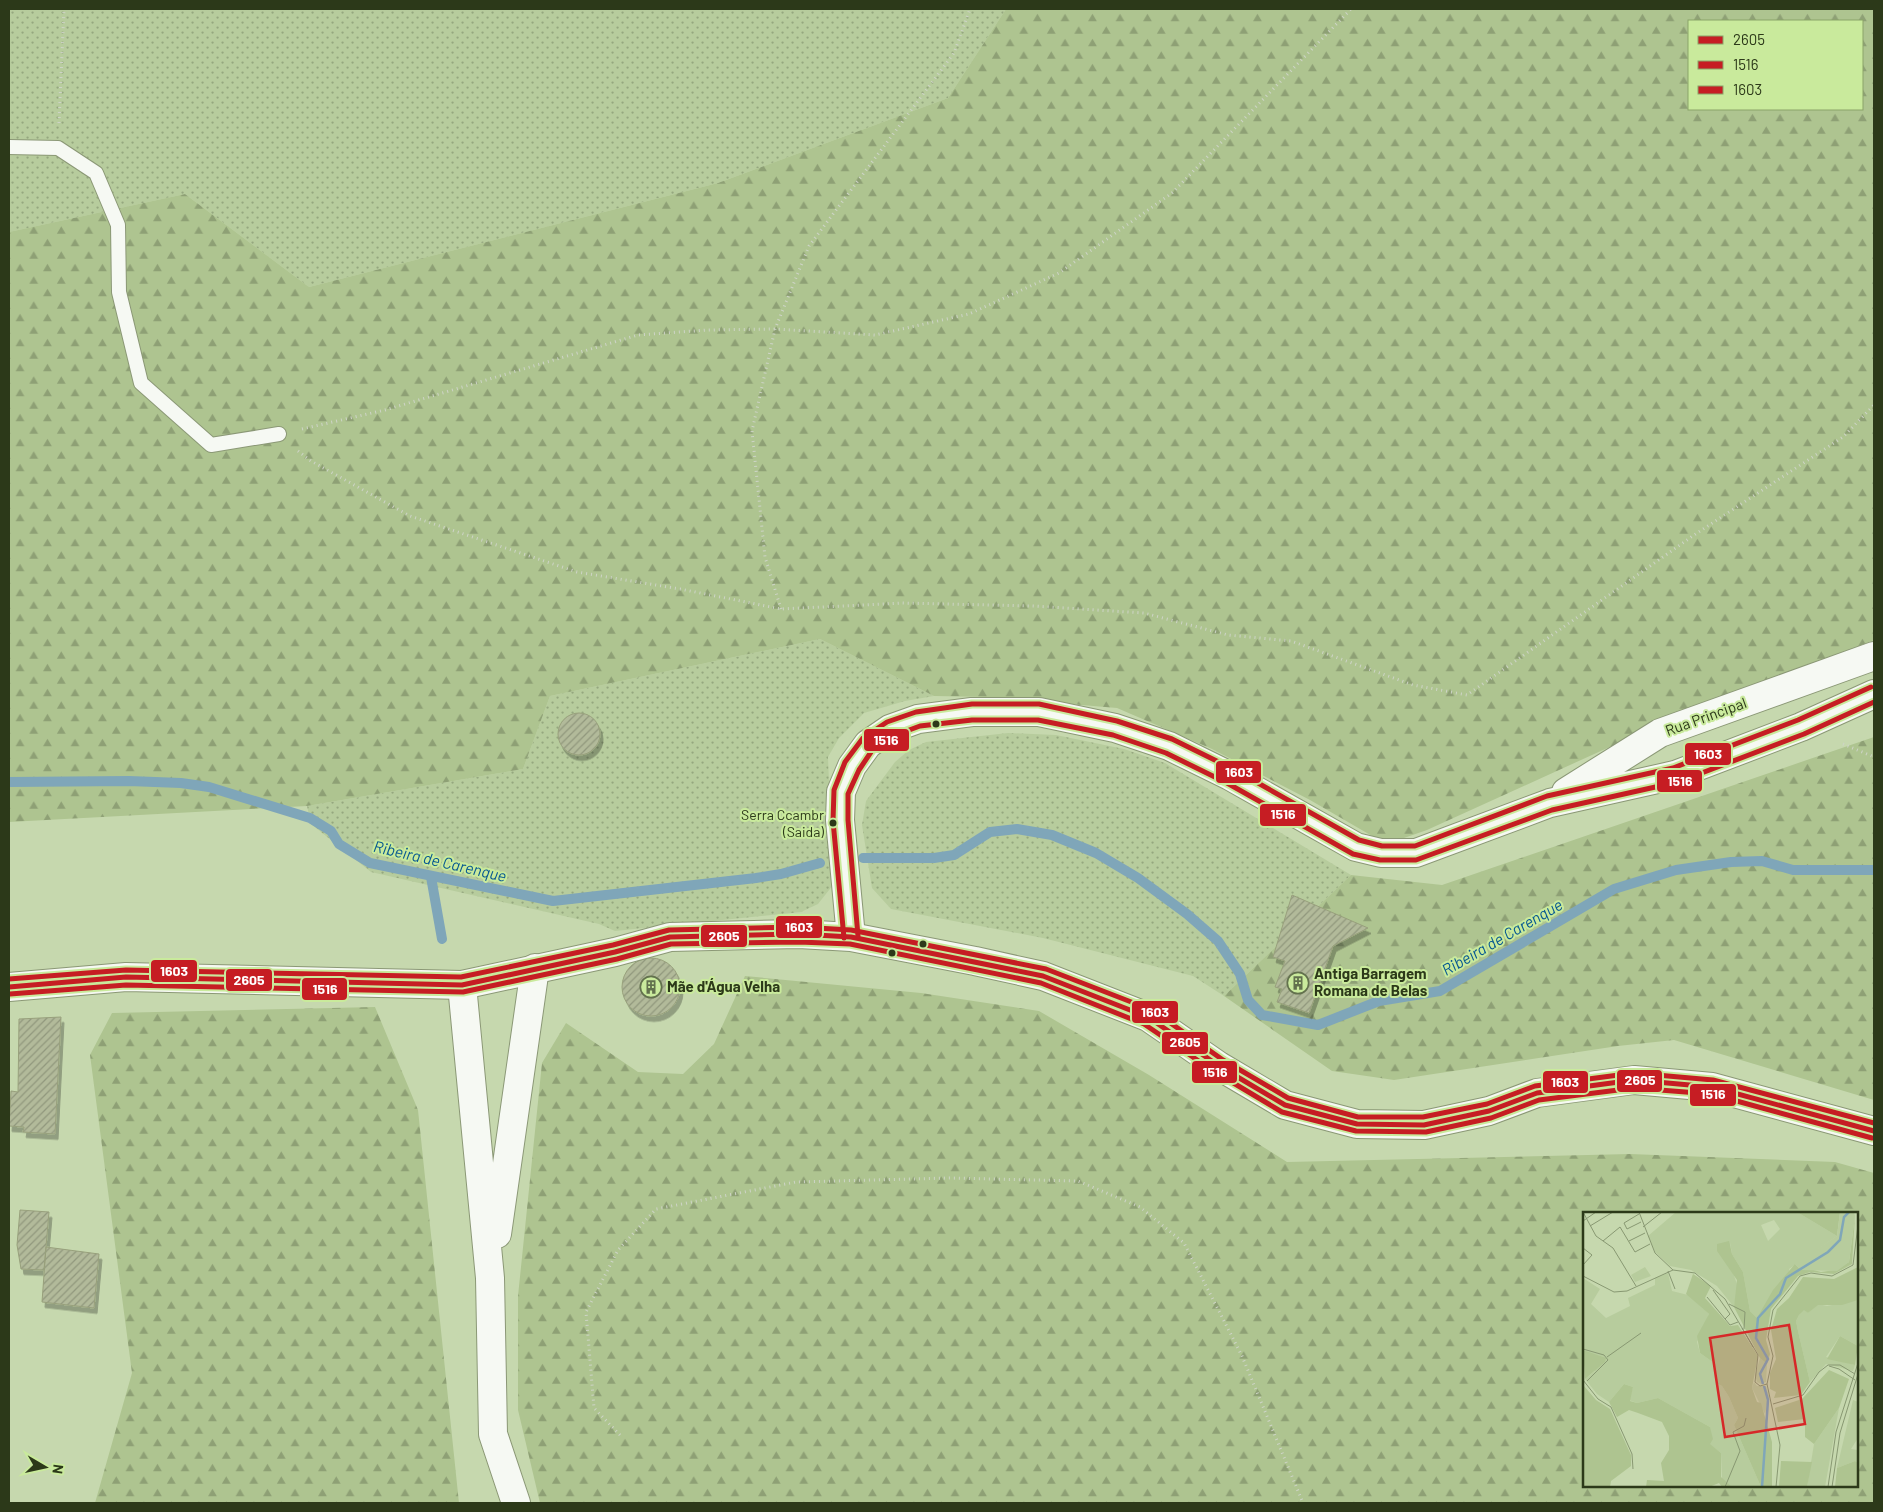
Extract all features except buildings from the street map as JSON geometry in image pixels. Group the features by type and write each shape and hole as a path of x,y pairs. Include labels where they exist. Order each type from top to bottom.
{"main road":[{"name":"Rua Principal","path":"1550,802 1660,733 1874,656"},
{"name":"Rua Principal","path":"851,937 840,820 841,792 852,766 868,744 890,729 918,719 972,712 1039,712 1115,728 1151,740 1230,776 1356,847 1381,854 1416,853 1550,802 1675,775 1801,727 1874,694"},
{"path":"9,987 126,977 462,985 615,952 670,937 799,934 851,937 1043,976 1148,1017 1219,1066 1285,1106 1357,1124 1424,1125 1489,1110 1537,1093 1634,1080 1712,1087 1874,1130"},
{"path":"490,1278 535,968"},
{"path":"462,985 490,1278 494,1434 516,1503"}],"lane":[{"path":"9,147 58,148 96,173 118,226 119,292 141,383 211,445 279,434"}],"path":[{"path":"58,148 64,9"},
{"path":"781,609 765,557 752,431 775,329 809,246 954,53 970,9"},
{"path":"279,434 385,410 638,335 707,330 775,329 875,335 969,314 1059,273 1172,192 1351,9"},
{"path":"279,434 311,461 410,516 576,572 680,589 781,609 902,603 1033,606 1144,612 1228,635 1291,641 1413,685 1467,696 1697,533 1843,437 1874,405"},
{"path":"620,1435 594,1408 586,1312 618,1250 656,1209 796,1182 948,1178 1078,1181 1140,1207 1184,1243 1242,1356 1303,1503"}],"green space":[{"path":"9,9 1006,9 948,98 718,183 309,287 185,194 9,232"},
{"path":"1006,9 1874,9 1874,640 1614,745 1427,830 1404,838 1379,840 1310,800 1212,749 1117,708 988,697 934,696 820,639 550,696 523,769 307,806 9,822 9,232 185,194 309,287 718,183 948,98"},
{"path":"820,639 934,696 905,701 864,713 839,738 828,757 833,885 818,904 801,912 615,931 599,924 371,872 311,824 307,806 523,769 550,696"},
{"path":"1008,733 1056,735 1124,749 1165,763 1351,875 1224,996 1193,976 1043,938 891,909 872,888 862,825 866,801 895,762 909,750 926,742"},
{"path":"1874,737 1874,1100 1674,1040 1618,1046 1394,1080 1332,1071 1224,996 1351,875 1442,885"},
{"path":"745,976 921,993 1039,1011 1149,1075 1287,1162 1630,1154 1835,1162 1874,1173 1874,1503 540,1503 518,1410 518,1296 542,1063 566,1023 638,1072 683,1074 714,1044"},
{"path":"375,1007 418,1110 459,1503 95,1503 132,1373 90,1055 112,1013"}],"waterway":[{"name":"Ribeira de Carenque","path":"9,782 129,781 181,783 209,787 310,818 331,831 339,844 370,863 553,901 756,878 781,874 820,863"},
{"name":"Ribeira de Carenque","path":"863,858 934,858 954,855 990,832 1017,829 1052,835 1096,853 1138,878 1187,914 1218,941 1240,974 1248,1000 1262,1015 1318,1025 1379,1001 1440,991 1614,889 1676,870 1731,862 1762,861 1793,870 1874,870"},
{"path":"431,877 442,939"}],"transit line":[{"name":"1603","path":"844,938 833,821 834,790 845,762 863,738 887,722 916,712 972,704 1039,704 1117,721 1172,739 1233,769 1359,840 1382,846 1415,846 1547,796 1673,768 1798,720 1871,687"},
{"name":"1516","path":"858,936 848,820 848,794 859,770 873,749 893,736 920,726 972,720 1038,720 1113,735 1166,753 1227,783 1353,854 1380,860 1416,860 1552,810 1678,782 1804,734 1874,702"},
{"name":"1603","path":"9,979 126,970 461,977 613,945 669,930 799,927 851,930 1046,969 1152,1010 1223,1060 1288,1098 1358,1117 1423,1117 1487,1104 1535,1086 1634,1073 1713,1080 1874,1123"},
{"name":"2605","path":"9,987 126,977 462,985 615,952 670,937 799,934 851,937 1043,976 1148,1017 1219,1066 1285,1105 1357,1124 1424,1125 1489,1111 1537,1093 1634,1080 1712,1087 1874,1131"},
{"name":"1516","path":"10,994 126,985 463,992 617,959 671,944 799,942 850,944 1041,983 1144,1024 1215,1072 1282,1112 1356,1131 1426,1132 1491,1118 1539,1100 1634,1088 1711,1094 1872,1138"}],"place":[{"name":"Serra Ccambr (Saida)","path":"833,823"},
{"name":"Antiga Barragem Romana de Belas","path":"1298,983"},
{"name":"Mãe d'Água Velha","path":"651,987"}]}
